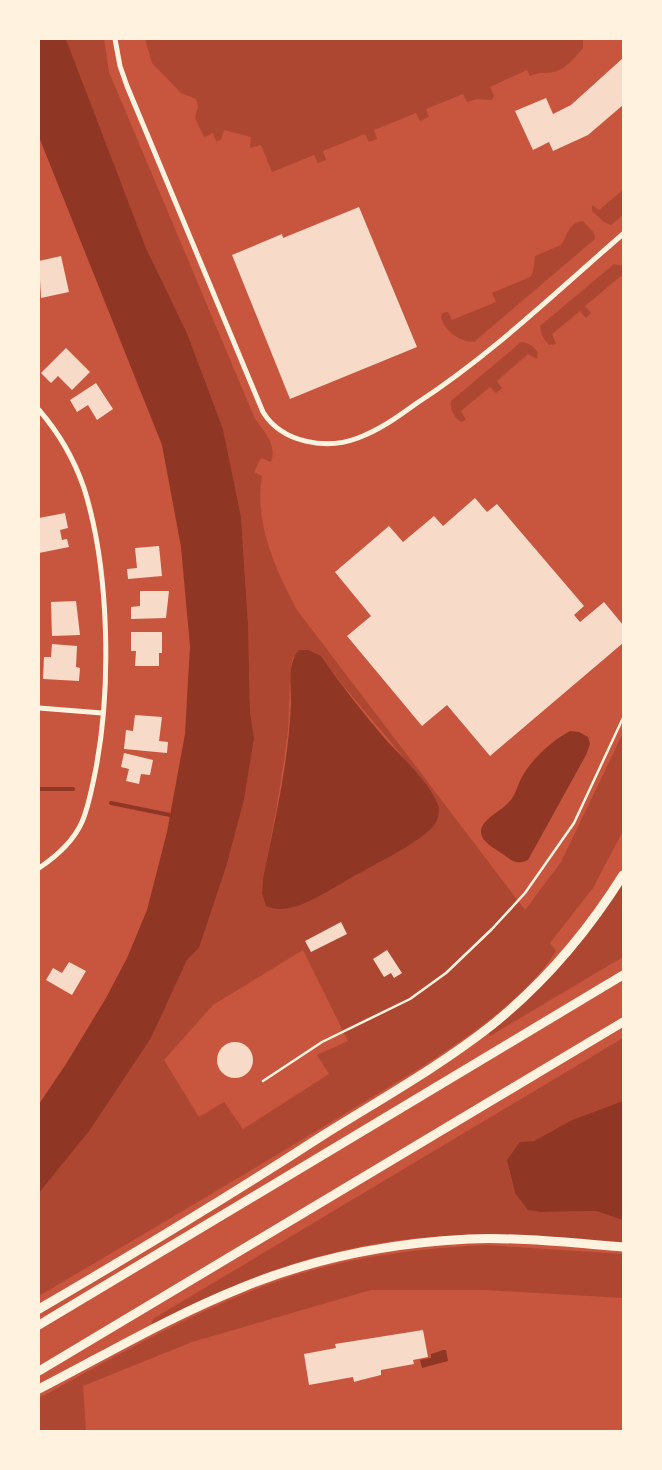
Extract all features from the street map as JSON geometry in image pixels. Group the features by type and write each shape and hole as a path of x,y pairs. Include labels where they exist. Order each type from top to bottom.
{"highway":[{"path":"39,1309 228,1196 474,1038 527,994 556,965 583,932 623,875"},
{"path":"39,1325 623,975"},
{"path":"39,1371 623,1022"},
{"path":"39,1389 234,1291 299,1267 348,1254 401,1245 470,1239 541,1240 623,1247"}],"street":[{"path":"115,39 120,66 127,86 263,412 274,426 292,436 314,443 336,443 359,438 388,423 451,381 623,234"},
{"path":"39,410 57,433 72,460 84,490 92,522 103,604 105,663 97,761 82,822 62,850 39,868"},
{"path":"39,708 102,713"}],"lane":[{"path":"263,1081 322,1042 410,999 446,973 492,929 524,893 574,823 623,718"}],"shaded area":[{"path":"39,39 66,39 146,248 187,333 223,429 241,517 248,623 250,711 254,739 244,800 227,864 199,948 187,960 151,1038 90,1130 39,1193 39,1104 106,998 127,958 147,910 167,832 185,734 190,646 181,547 162,445 39,137"},
{"path":"66,39 104,39 109,72 255,419 269,439 272,450 271,462 261,458 254,472 262,476 261,511 269,546 297,610 525,910 561,862 623,733 623,831 593,888 550,943 556,951 538,975 514,999 487,1021 458,1043 397,1082 39,1296 39,1193 90,1130 151,1038 187,960 199,948 227,864 244,800 254,739 250,711 248,623 241,517 223,429 187,333 146,248","holes":["321,656 431,794 417,839 323,893 294,907 266,906 262,894 263,878 286,749 290,675 293,657","303,950 348,1041 317,1055 329,1074 243,1129 224,1102 199,1117 164,1060 213,1005"]},
{"path":"145,39 583,39 583,48 570,62 551,73 530,76 527,70 490,87 494,96 492,100 477,99 467,102 463,94 426,109 429,117 420,121 416,113 374,130 377,139 369,142 365,134 323,151 326,160 318,163 314,155 272,172 261,145 250,148 251,137 224,130 221,140 216,141 213,133 204,137 195,118 198,106 196,99 181,93 152,63"},
{"path":"623,190 623,215 611,225 604,222 592,211 592,205 599,210"},
{"path":"583,221 594,233 595,239 474,342 458,338 445,327 441,317 442,313 448,312 452,320 496,302 492,293 530,277 533,272 535,256 561,245 571,227"},
{"path":"614,264 623,266 623,278 621,276 585,306 591,313 586,318 580,311 552,334 556,344 549,345 542,336 540,326"},
{"path":"521,342 535,348 538,353 537,359 528,354 497,381 502,388 496,393 490,387 461,411 466,420 461,422 456,418 451,407 451,401"},
{"path":"299,650 308,650 321,656 369,720 422,779 434,796 439,812 435,824 429,831 395,853 320,896 297,906 276,909 266,906 262,894 263,878 281,790 290,724 291,668"},
{"path":"570,731 579,732 588,737 590,744 586,755 528,860 521,862 512,861 483,839 482,827 488,819 511,799 523,775 538,756 550,744"},
{"path":"623,884 623,957 490,1036 488,1032 575,949"},
{"path":"623,1038 623,1101 572,1120 534,1141 520,1142 509,1170 515,1193 541,1212 594,1211 623,1220 623,1242 524,1236 465,1235 436,1236 379,1243 322,1256 267,1273 240,1283 151,1325 153,1319"},
{"path":"623,1101 623,1220 595,1211 541,1212 528,1210 515,1193 507,1160 520,1142 534,1141 572,1120"},
{"path":"487,1245 623,1254 623,1298 485,1290 371,1290 192,1342 83,1386 86,1431 39,1431 39,1398 164,1330 229,1300 319,1268 390,1254 438,1248"},
{"path":"446,1350 448,1361 422,1368 420,1360 431,1358 431,1354"}],"building":[{"path":"623,58 623,105 588,135 553,151 549,142 533,150 515,111 546,98 553,114 571,105"},
{"path":"359,207 417,347 290,399 232,255 282,234 283,238"},
{"path":"61,256 69,292 41,298 39,261"},
{"path":"66,348 90,372 72,390 58,376 51,383 41,373"},
{"path":"96,383 113,409 97,420 88,405 77,412 70,400"},
{"path":"475,498 487,512 497,504 584,606 574,615 580,622 604,602 623,625 623,643 490,756 447,705 422,726 347,636 371,616 335,572 389,526 403,542 434,516 443,526"},
{"path":"65,513 68,528 60,530 62,540 67,539 69,547 39,553 39,518"},
{"path":"159,546 162,576 128,579 127,569 137,568 135,548"},
{"path":"140,591 169,591 166,618 131,619 131,607 140,606"},
{"path":"76,601 80,635 52,636 51,602"},
{"path":"131,632 162,632 162,653 159,653 159,666 135,666 136,651 131,651"},
{"path":"52,644 77,646 76,667 80,668 79,681 43,679 44,657 51,657"},
{"path":"135,715 162,717 159,741 168,742 167,753 124,749 126,730 133,731"},
{"path":"124,753 153,760 150,775 141,774 139,784 126,781 129,769 121,767"},
{"path":"341,922 347,934 311,952 305,941"},
{"path":"387,950 402,973 394,978 391,973 384,977 373,959"},
{"path":"69,962 86,971 72,995 46,980 53,968 62,973"},
{"path":"235,1042 242,1043 248,1047 252,1053 252,1067 248,1073 242,1077 235,1078 228,1077 222,1073 218,1067 217,1060 218,1053 222,1047 228,1043"},
{"path":"423,1330 428,1357 413,1360 414,1364 381,1370 381,1375 354,1382 353,1377 309,1385 304,1354 336,1348 335,1344"}],"waterway":[{"path":"39,789 73,789"},
{"path":"111,803 170,815"}]}
